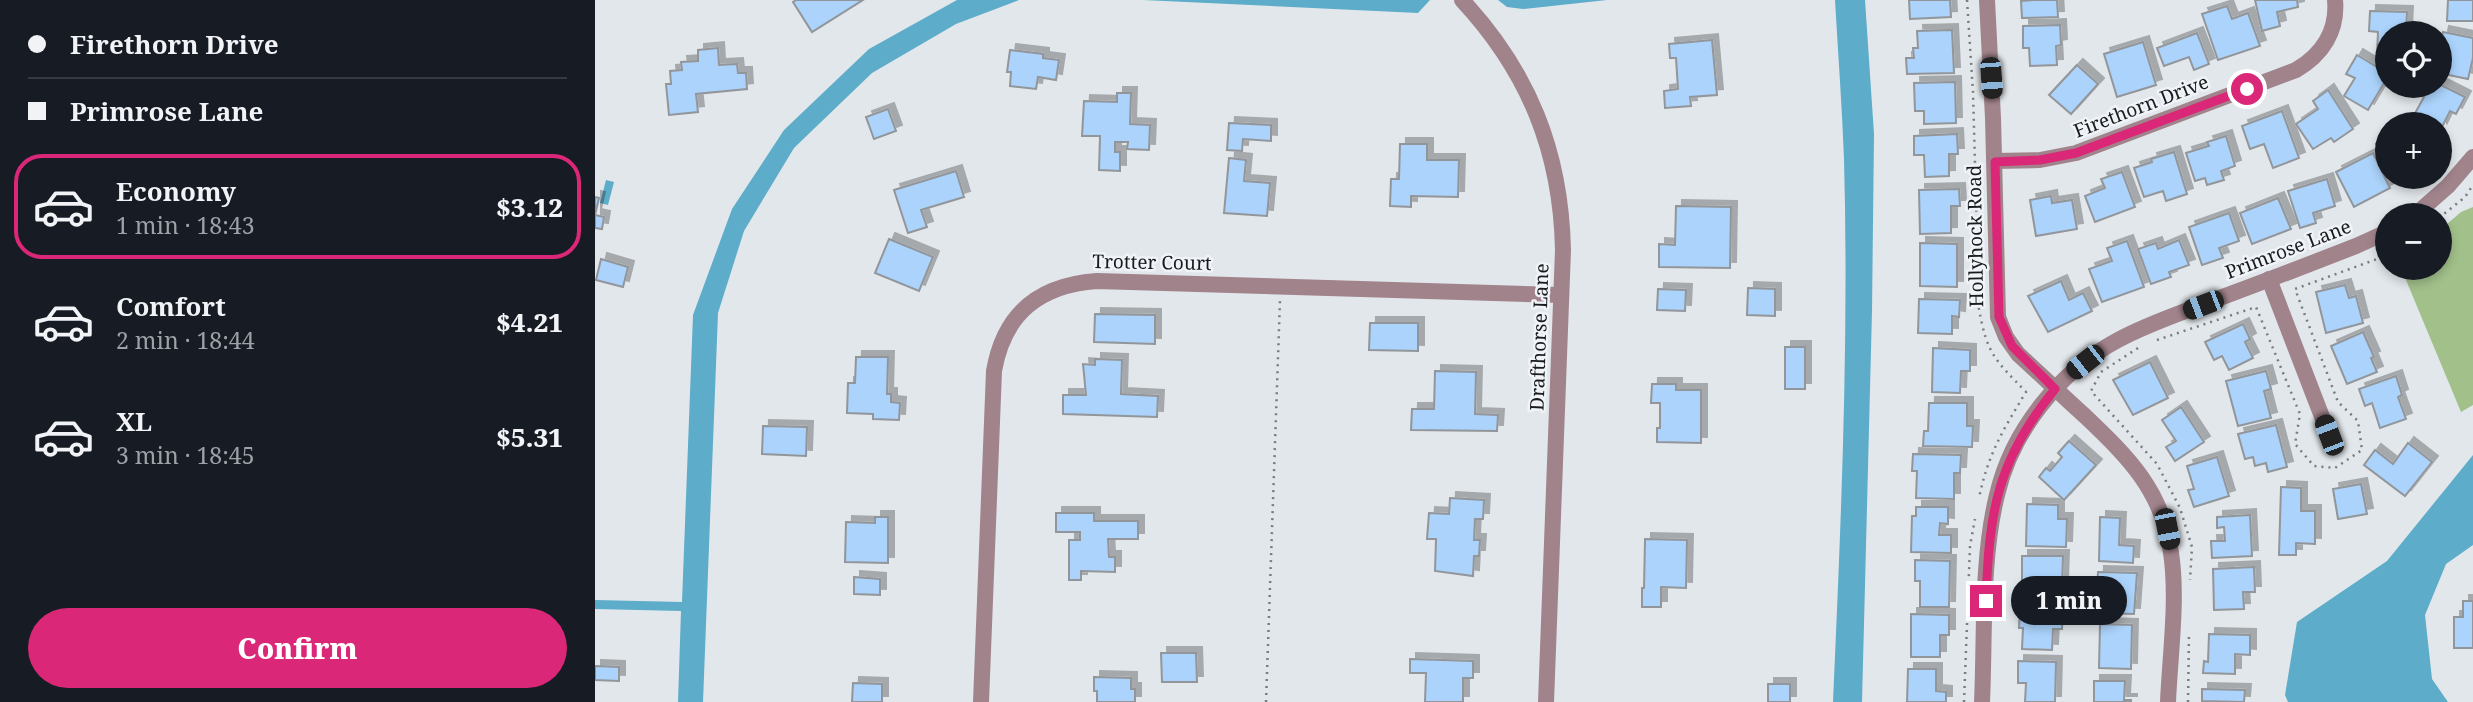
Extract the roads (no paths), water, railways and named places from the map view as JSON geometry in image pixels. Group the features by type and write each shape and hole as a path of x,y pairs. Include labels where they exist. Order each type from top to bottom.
{"street":[{"name":"Drafthorse Lane","path":"1462,0 1494,37 1515,69 1541,123 1553,160 1560,198 1563,250 1546,702"},
{"name":"Hollyhock Road","path":"1987,0 1999,317 2012,346 2125,454 2153,494 2163,517 2173,578 2168,702"},
{"name":"Firethorn Drive","path":"1995,162 2040,160 2076,153 2296,70 2315,57 2328,38 2335,16 2335,0"},
{"path":"2428,203 2448,186 2473,157"},
{"name":"Primrose Lane","path":"1982,702 1988,547 1997,493 2017,442 2055,389 2098,352 2136,330 2375,237"},
{"path":"2269,279 2329,435"},
{"name":"Trotter Court","path":"981,702 994,370 999,348 1009,327 1032,302 1052,290 1074,283 1097,281 1561,295"}],"water":[{"path":"957,0 1019,0 956,24 872,73 794,148 744,231 718,313 703,702 678,702 681,611 595,609 595,600 682,602 693,315 732,209 784,130 869,49"},
{"path":"1143,0 1430,0 1418,13"},
{"path":"1498,0 1607,0 1523,9 1507,7"},
{"path":"1835,0 1865,0 1874,134 1862,702 1833,702 1846,295 1844,159"},
{"path":"606,180 614,182 608,205 600,203"},
{"path":"2473,455 2473,545 2446,564 2425,615 2432,679 2448,702 2288,702 2285,695 2297,622 2387,561"}]}
